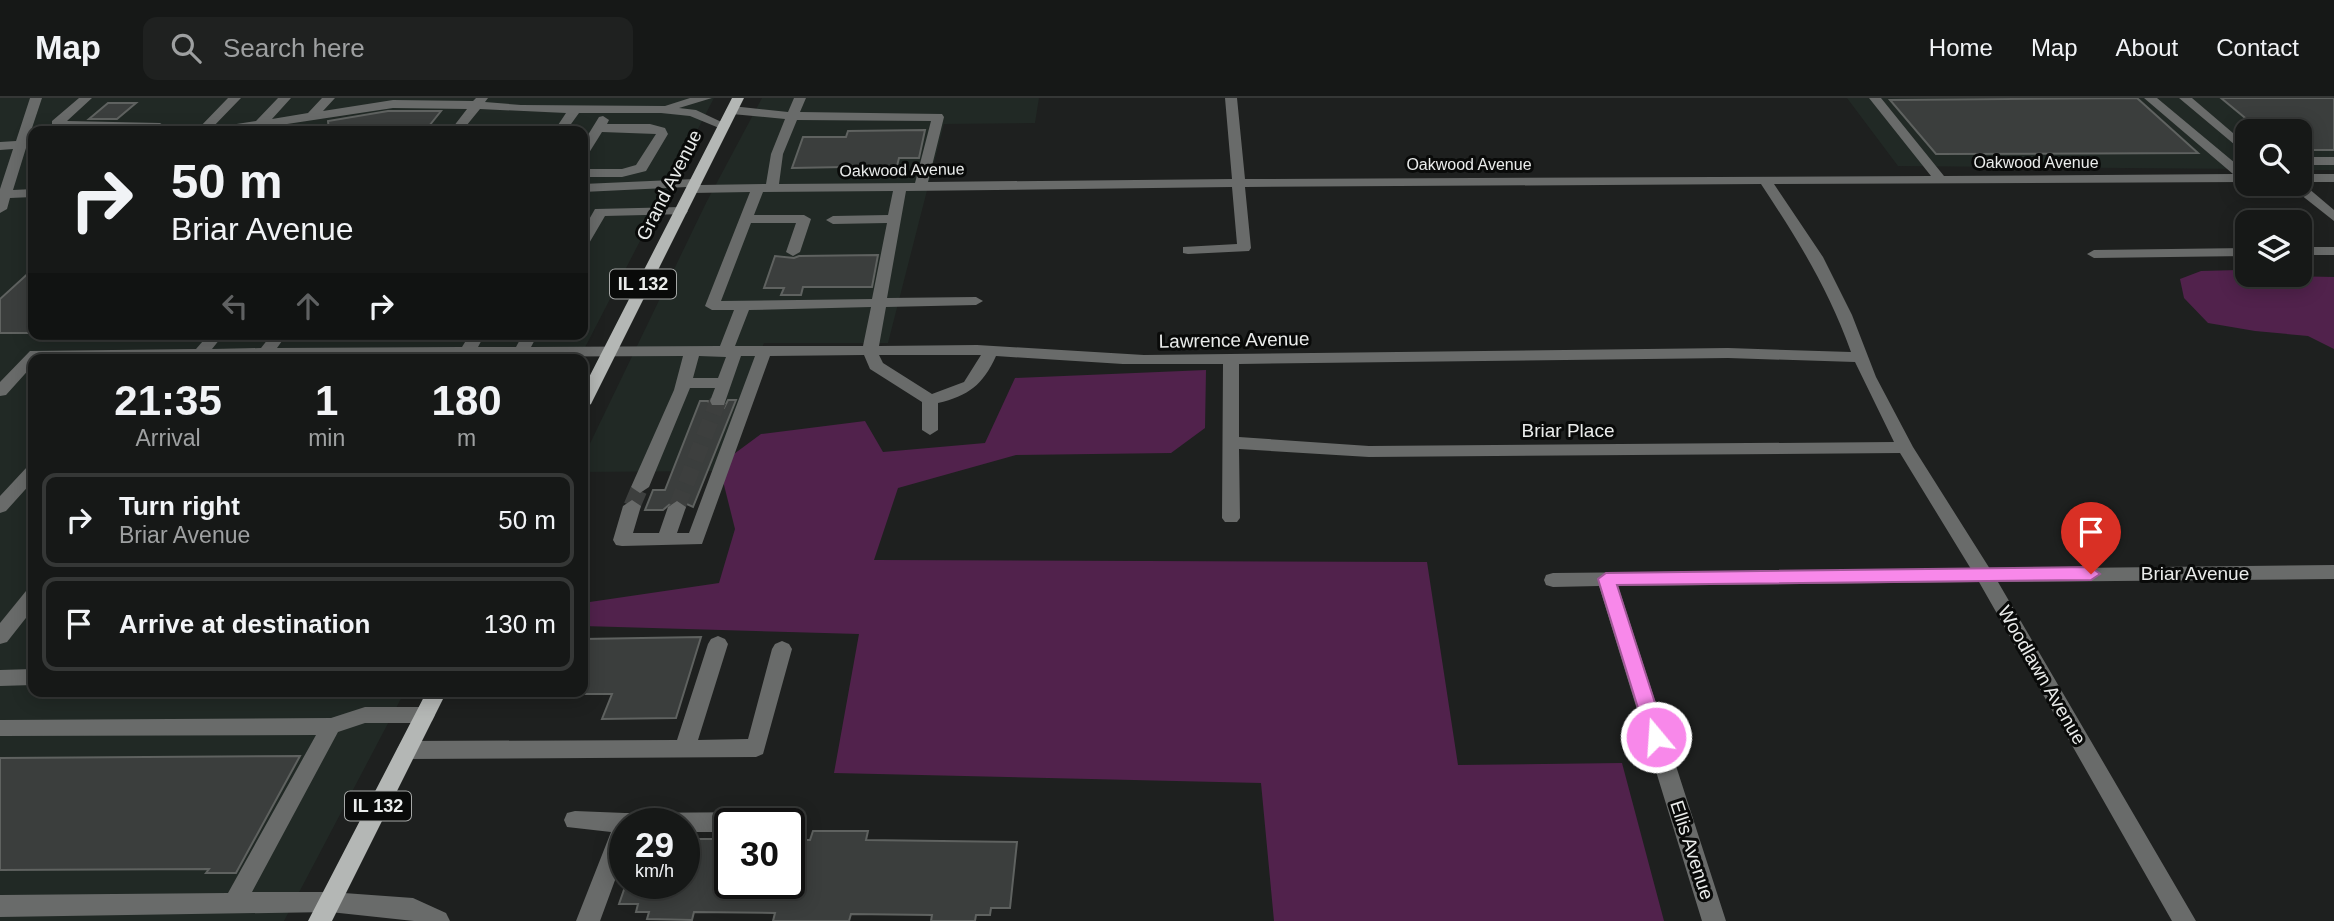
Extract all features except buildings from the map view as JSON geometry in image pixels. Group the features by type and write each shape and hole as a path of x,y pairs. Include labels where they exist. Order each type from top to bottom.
{"main road":[{"name":"Grand Avenue","path":"588,394 738,98"},
{"name":"IL 132","path":"325,912 434,697"}],"street":[{"path":"31,126 36,98"},
{"path":"86,98 56,124 98,126"},
{"path":"207,126 235,98"},
{"path":"259,125 285,98"},
{"path":"312,116 329,98"},
{"path":"363,108 372,98"},
{"path":"661,109 706,98"},
{"path":"800,98 765,188 746,219 712,306 976,301"},
{"path":"1188,250 1244,248 1231,98"},
{"path":"1875,98 1940,179"},
{"path":"2150,98 2235,169"},
{"path":"2185,98 2235,141"},
{"path":"252,126 401,101 619,105 692,113 724,126"},
{"path":"460,126 480,101"},
{"path":"562,126 570,105"},
{"path":"588,145 598,128 619,105"},
{"path":"732,110 793,116 938,117 920,187"},
{"path":"588,173 622,173 641,169 662,134 661,131 650,128 598,128"},
{"path":"0,146 27,144"},
{"path":"0,209 7,168 27,144"},
{"path":"2312,161 2334,161"},
{"name":"Oakwood Avenue","path":"588,188 2235,178"},
{"path":"2312,178 2334,178"},
{"name":"Woodlawn Avenue","path":"1765,180 1816,257 1845,315 1859,357 1905,447 1983,575 2184,921"},
{"path":"900,187 870,352 876,366 930,400 960,394 969,388 980,376 991,351"},
{"path":"4,194 28,193"},
{"path":"2310,196 2334,217"},
{"path":"588,212 681,211"},
{"path":"588,233 600,212"},
{"path":"746,219 804,219 793,252"},
{"path":"833,220 894,219"},
{"path":"2312,251 2334,251"},
{"path":"2094,254 2235,252"},
{"path":"718,401 743,306"},
{"path":"200,354 212,340"},
{"path":"265,354 275,340"},
{"name":"Lawrence Avenue","path":"564,354 991,351 1027,352 1077,359 1728,353 1859,357"},
{"path":"640,487 683,383 692,352"},
{"path":"632,506 621,540 696,539 764,352"},
{"path":"1231,359 1231,518"},
{"name":"Lawrence Avenue","path":"0,391 28,362"},
{"path":"683,383 724,383"},
{"path":"930,400 930,430"},
{"name":"Briar Place","path":"1231,442 1278,449 1379,451 1905,447"},
{"path":"0,507 28,476"},
{"path":"665,540 677,507"},
{"name":"Briar Avenue","path":"1553,580 2334,572"},
{"name":"Ellis Avenue","path":"1606,579 1714,921"},
{"path":"0,637 28,602"},
{"path":"685,748 718,643"},
{"path":"407,750 756,748 782,649"},
{"path":"0,678 28,677"},
{"path":"0,728 331,726 365,715 425,715"},
{"path":"234,903 331,726"},
{"path":"575,820 609,822"},
{"path":"588,921 609,865"},
{"path":"0,906 132,913 234,903 325,912 412,909 438,921"}],"shaded area":[{"path":"0,98 714,98 582,354 28,354 28,697 402,697 284,921 0,921"},
{"path":"762,98 1039,98 1035,123 944,124 888,343 764,343 714,471 588,472 588,448 706,203"},
{"path":"1847,98 2334,98 2334,170 2312,170 2312,119 2235,119 2235,169 1898,166"},
{"path":"2235,270 2235,287 2312,287 2312,276 2334,277 2334,349 2308,336 2208,323 2184,298 2180,279 2201,271"},
{"path":"1206,370 1205,428 1171,453 1016,455 898,488 874,560 1427,562 1458,765 1622,763 1664,921 1274,921 1261,783 834,773 859,634 588,626 588,602 719,583 735,529 719,465 761,434 865,421 883,452 985,443 1015,378"}],"tunnel":[{"path":"677,507 718,401"},
{"path":"632,506 640,487"}],"route":[{"path":"1656,737 1606,579 2091,574"}]}
